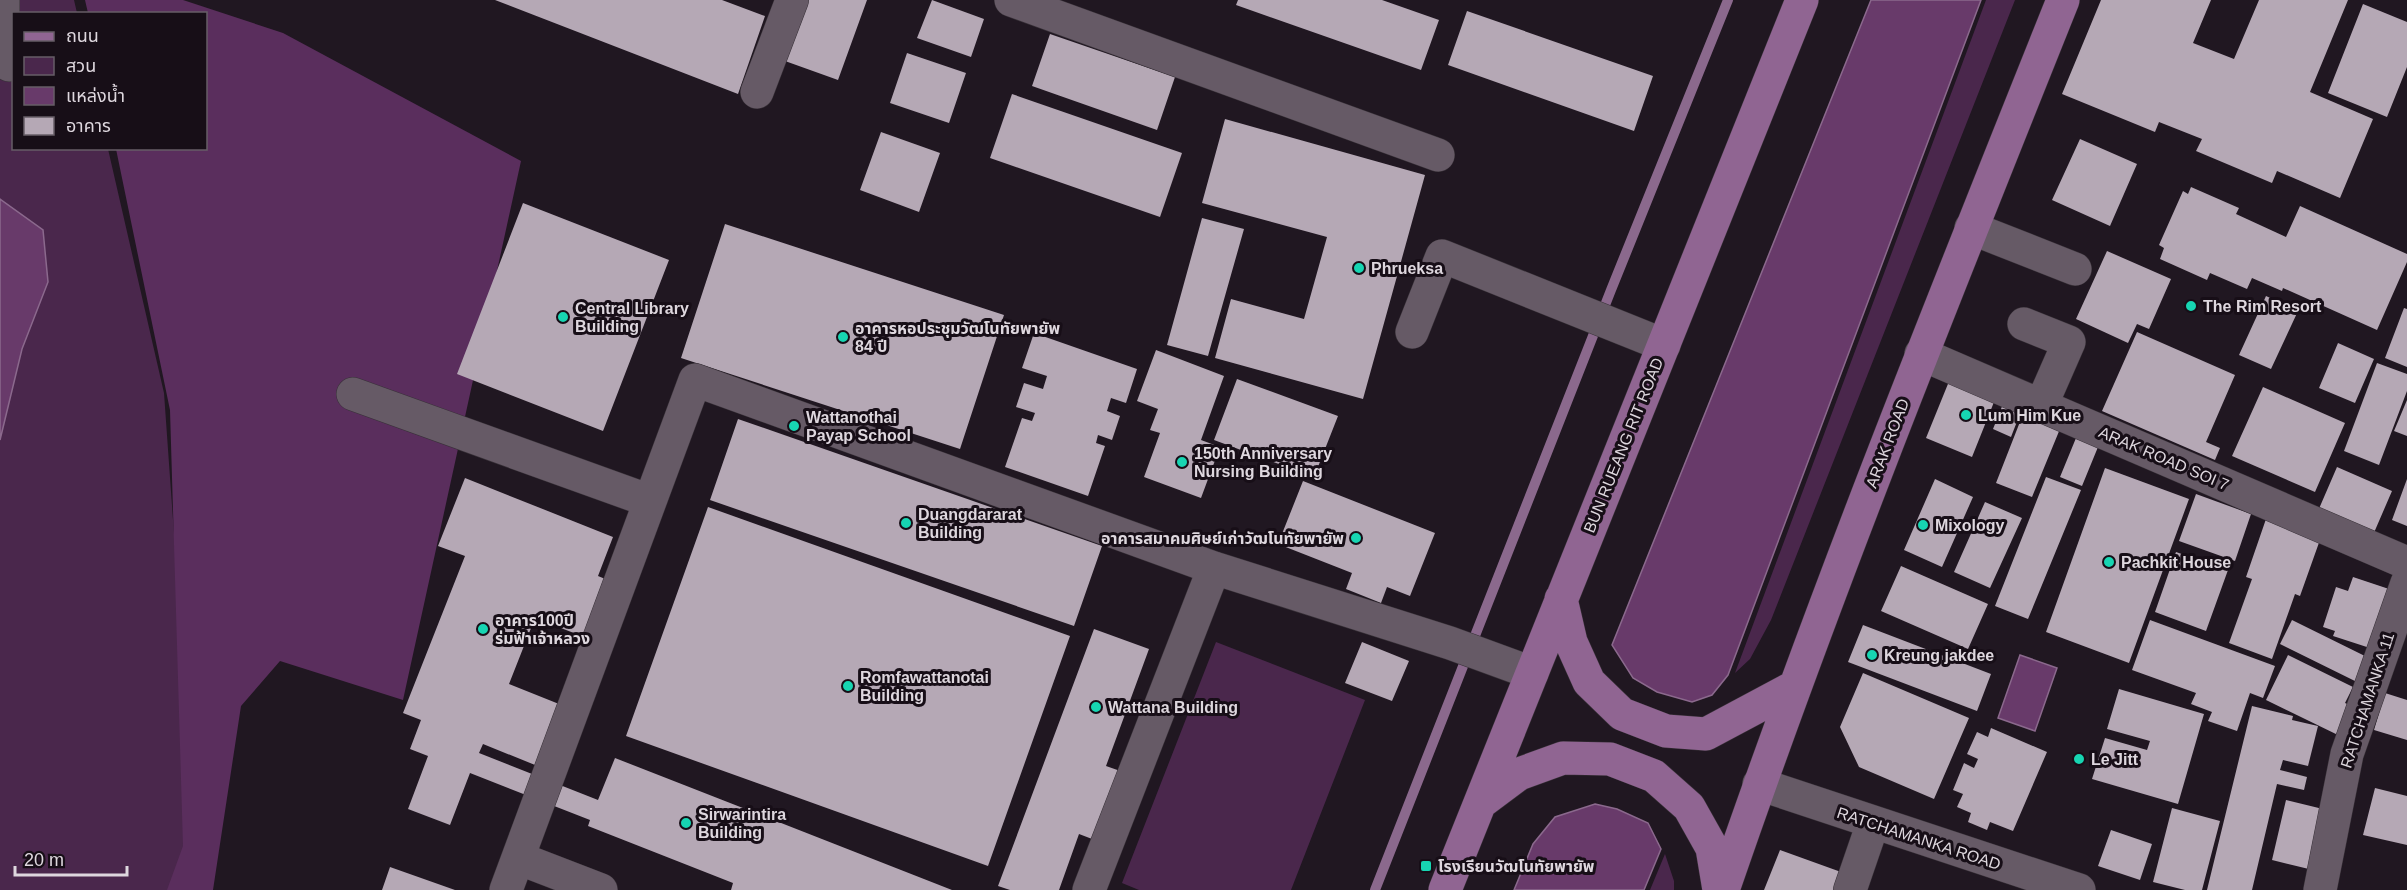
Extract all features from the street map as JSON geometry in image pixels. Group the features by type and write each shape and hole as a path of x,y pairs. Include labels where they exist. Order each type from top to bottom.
{"main road":[{"name":"BUN RUEANG RIT ROAD","path":"1445,890 1561,599 1650,339 1802,0"},
{"name":"ARAK ROAD","path":"1721,890 1794,687 1921,354 2063,0"},
{"path":"1561,599 1571,642 1589,682 1622,714 1665,731 1706,734 1794,687"},
{"path":"1480,803 1519,774 1563,758 1610,759 1654,776 1689,807 1712,848 1721,890"}],"street":[{"path":"3,0 3,27 9,65"},
{"path":"757,92 792,0"},
{"path":"1011,0 1438,155"},
{"path":"1971,228 2075,269"},
{"path":"1412,332 1442,256 1650,339"},
{"path":"2024,324 2069,342 2041,406"},
{"name":"ARAK ROAD SOI 7","path":"1921,354 2407,563"},
{"path":"506,890 695,380 1214,568 1450,644 1532,673"},
{"path":"353,394 650,501"},
{"path":"1089,890 1214,568"},
{"name":"RATCHAMANKA 11","path":"2320,890 2347,754 2407,583"},
{"name":"RATCHAMANKA ROAD","path":"1759,784 2079,890"},
{"path":"1850,890 1873,823"},
{"path":"518,858 601,890"}],"green space":[{"path":"0,0 74,0 77,12 12,12 12,150 108,150 164,393 197,858 187,890 0,890"},
{"path":"1986,0 2015,0 1771,620 1750,659 1735,673"},
{"path":"1216,642 1365,700 1291,890 1139,890 1122,883"},
{"path":"1665,854 1674,881 1674,890 1650,890"}],"shaded area":[{"path":"85,0 183,0 283,33 521,161 403,700 280,661 241,706 213,890 167,890 183,846 170,410 116,150 207,150 207,12 88,12"}],"water":[{"path":"1871,0 1981,0 1728,675 1712,695 1692,702 1657,692 1633,678 1612,645"},
{"path":"0,199 43,230 48,282 22,349 0,440"},
{"path":"2020,655 2057,668 2035,731 1998,718"},
{"path":"1595,804 1617,809 1648,823 1661,849 1644,890 1514,890 1533,844 1555,817"}],"building":[{"path":"495,0 722,0 765,16 738,94"},
{"path":"808,0 867,0 838,80 785,61"},
{"path":"932,0 984,19 971,57 917,38"},
{"path":"1238,0 1382,0 1439,20 1421,70 1236,5"},
{"path":"2101,0 2211,0 2193,43 2234,59 2259,0 2348,0 2310,92 2373,119 2340,198 2277,171 2272,183 2196,151 2202,139 2159,122 2155,132 2062,94"},
{"path":"2363,4 2407,22 2407,67 2387,117 2328,93"},
{"path":"1467,11 1653,76 1634,131 1448,65"},
{"path":"1050,34 1175,77 1157,130 1032,86"},
{"path":"907,53 966,73 949,123 890,103"},
{"path":"1012,94 1182,153 1160,217 990,158"},
{"name":"Phrueksa","path":"1225,119 1425,175 1363,399 1215,358 1231,299 1304,319 1327,237 1202,203"},
{"path":"881,132 940,153 919,212 860,190"},
{"path":"2080,139 2137,164 2110,226 2052,200"},
{"path":"2191,187 2239,208 2236,214 2286,237 2300,206 2407,254 2407,262 2377,330 2283,288 2282,291 2252,278 2247,289 2210,273 2207,280 2160,259 2164,248 2159,245 2183,191 2188,194"},
{"name":"Central Library Building","path":"523,203 669,260 603,431 457,374"},
{"path":"1202,218 1244,229 1208,356 1167,345"},
{"name":"อาคารหอประชุมวัฒโนทัยพายัพ 84 ปี","path":"725,224 1004,315 960,449 681,358"},
{"path":"2107,251 2171,279 2149,329 2137,324 2128,343 2076,319"},
{"path":"2266,296 2298,311 2271,369 2239,355"},
{"path":"2404,308 2407,309 2407,367 2385,358"},
{"path":"2137,332 2235,375 2206,442 2220,448 2215,460 2102,411"},
{"path":"1034,333 1137,369 1126,403 1111,398 1107,411 1120,416 1112,440 1098,435 1096,443 1105,446 1088,496 1005,467 1022,418 1032,421 1035,413 1016,407 1024,383 1043,389 1047,376 1022,368"},
{"path":"2338,343 2374,359 2355,403 2319,388"},
{"path":"1156,350 1224,376 1201,440 1220,447 1201,498 1144,477 1160,433 1150,430 1158,409 1137,401"},
{"path":"2377,363 2407,374 2407,391 2379,465 2344,451"},
{"path":"1952,374 1998,392 1972,457 1926,438"},
{"path":"1237,379 1338,416 1314,477 1214,440"},
{"path":"2263,387 2345,423 2315,492 2232,456"},
{"path":"2005,399 2023,406 2011,437 1993,429"},
{"path":"2407,400 2407,436 2394,431"},
{"path":"2025,409 2062,424 2032,497 1996,483"},
{"name":"Duangdararat Building","path":"738,419 1102,546 1074,626 710,500"},
{"path":"2076,438 2098,447 2082,486 2060,477"},
{"path":"2337,467 2392,491 2373,535 2318,511"},
{"path":"2105,468 2189,499 2129,663 2046,632"},
{"path":"2046,477 2081,490 2028,619 1995,606"},
{"path":"465,478 613,537 598,576 615,583 592,640 535,618 509,684 569,708 545,769 483,744 479,753 598,800 615,758 952,890 731,890 733,883 588,826 590,820 470,773 450,825 408,809 428,756 410,749 421,720 403,713 465,556 438,546"},
{"path":"1935,479 1973,497 1942,567 1904,550"},
{"path":"2407,479 2407,526 2392,520"},
{"name":"อาคารสมาคมศิษย์เก่าวัฒโนทัยพายัพ","path":"1303,481 1435,533 1410,596 1387,587 1381,603 1346,589 1352,573 1278,544"},
{"path":"2196,494 2251,514 2235,561 2179,541"},
{"path":"1985,502 2022,518 1990,588 1954,572"},
{"name":"Romfawattanotai Building","path":"708,507 1070,636 988,866 626,736"},
{"path":"2266,519 2321,537 2300,596 2295,594 2272,659 2229,643 2252,579 2246,577"},
{"path":"2176,552 2228,570 2206,631 2155,612"},
{"path":"1901,566 1988,604 1968,649 1881,611"},
{"path":"2353,577 2392,590 2373,649 2333,636 2335,631 2323,627 2336,587 2348,591"},
{"path":"2150,620 2275,666 2263,698 2250,693 2237,731 2208,721 2212,712 2191,704 2196,693 2132,670"},
{"path":"2292,620 2373,660 2361,684 2280,644"},
{"path":"1863,625 1991,674 1977,711 1848,662"},
{"name":"Wattana Building","path":"1094,629 1149,649 1106,766 1126,773 1100,842 1079,834 1059,890 1010,890 998,886"},
{"path":"1362,642 1409,661 1392,701 1345,683"},
{"path":"2288,655 2353,687 2345,703 2354,707 2340,736 2266,700"},
{"path":"1863,673 1969,718 1934,799 1859,767 1840,727"},
{"path":"2119,689 2204,714 2178,804 2092,779 2105,738 2147,750 2150,741 2107,729"},
{"path":"2385,693 2407,700 2407,740 2374,730"},
{"path":"2252,706 2293,716 2292,720 2318,726 2308,766 2283,760 2280,770 2307,777 2304,790 2277,784 2252,890 2207,890"},
{"path":"1991,728 2047,752 2013,831 1990,822 1987,830 1968,822 1971,813 1957,807 1963,794 1953,790 1964,763 1974,768 1978,759 1967,754 1977,732 1988,737"},
{"path":"2375,788 2407,796 2407,845 2363,835"},
{"path":"2286,800 2327,810 2313,870 2272,860"},
{"path":"2172,808 2220,821 2202,890 2185,890 2153,882"},
{"path":"2111,830 2152,844 2140,880 2098,866"},
{"path":"1780,850 1841,872 1834,890 1764,890"},
{"path":"390,867 455,890 382,890"}],"waterway":[{"path":"1375,890 1611,290 1728,0"}],"place":[{"name":"Phrueksa","path":"1359,268"},
{"name":"The Rim Resort","path":"2191,306"},
{"name":"Central Library Building","path":"563,317"},
{"name":"อาคารหอประชุมวัฒโนทัยพายัพ 84 ปี","path":"843,337"},
{"name":"Lum Him Kue","path":"1966,415"},
{"name":"Wattanothai Payap School","path":"794,426"},
{"name":"150th Anniversary Nursing Building","path":"1182,462"},
{"name":"Duangdararat Building","path":"906,523"},
{"name":"Mixology","path":"1923,525"},
{"name":"อาคารสมาคมศิษย์เก่าวัฒโนทัยพายัพ","path":"1356,538"},
{"name":"Pachkit House","path":"2109,562"},
{"name":"อาคาร100ปี ร่มฟ้าเจ้าหลวง","path":"483,629"},
{"name":"Kreung jakdee","path":"1872,655"},
{"name":"Romfawattanotai Building","path":"848,686"},
{"name":"Wattana Building","path":"1096,707"},
{"name":"Le Jitt","path":"2079,759"},
{"name":"Sirwarintira Building","path":"686,823"},
{"name":"โรงเรียนวัฒโนทัยพายัพ","path":"1426,866"}]}
